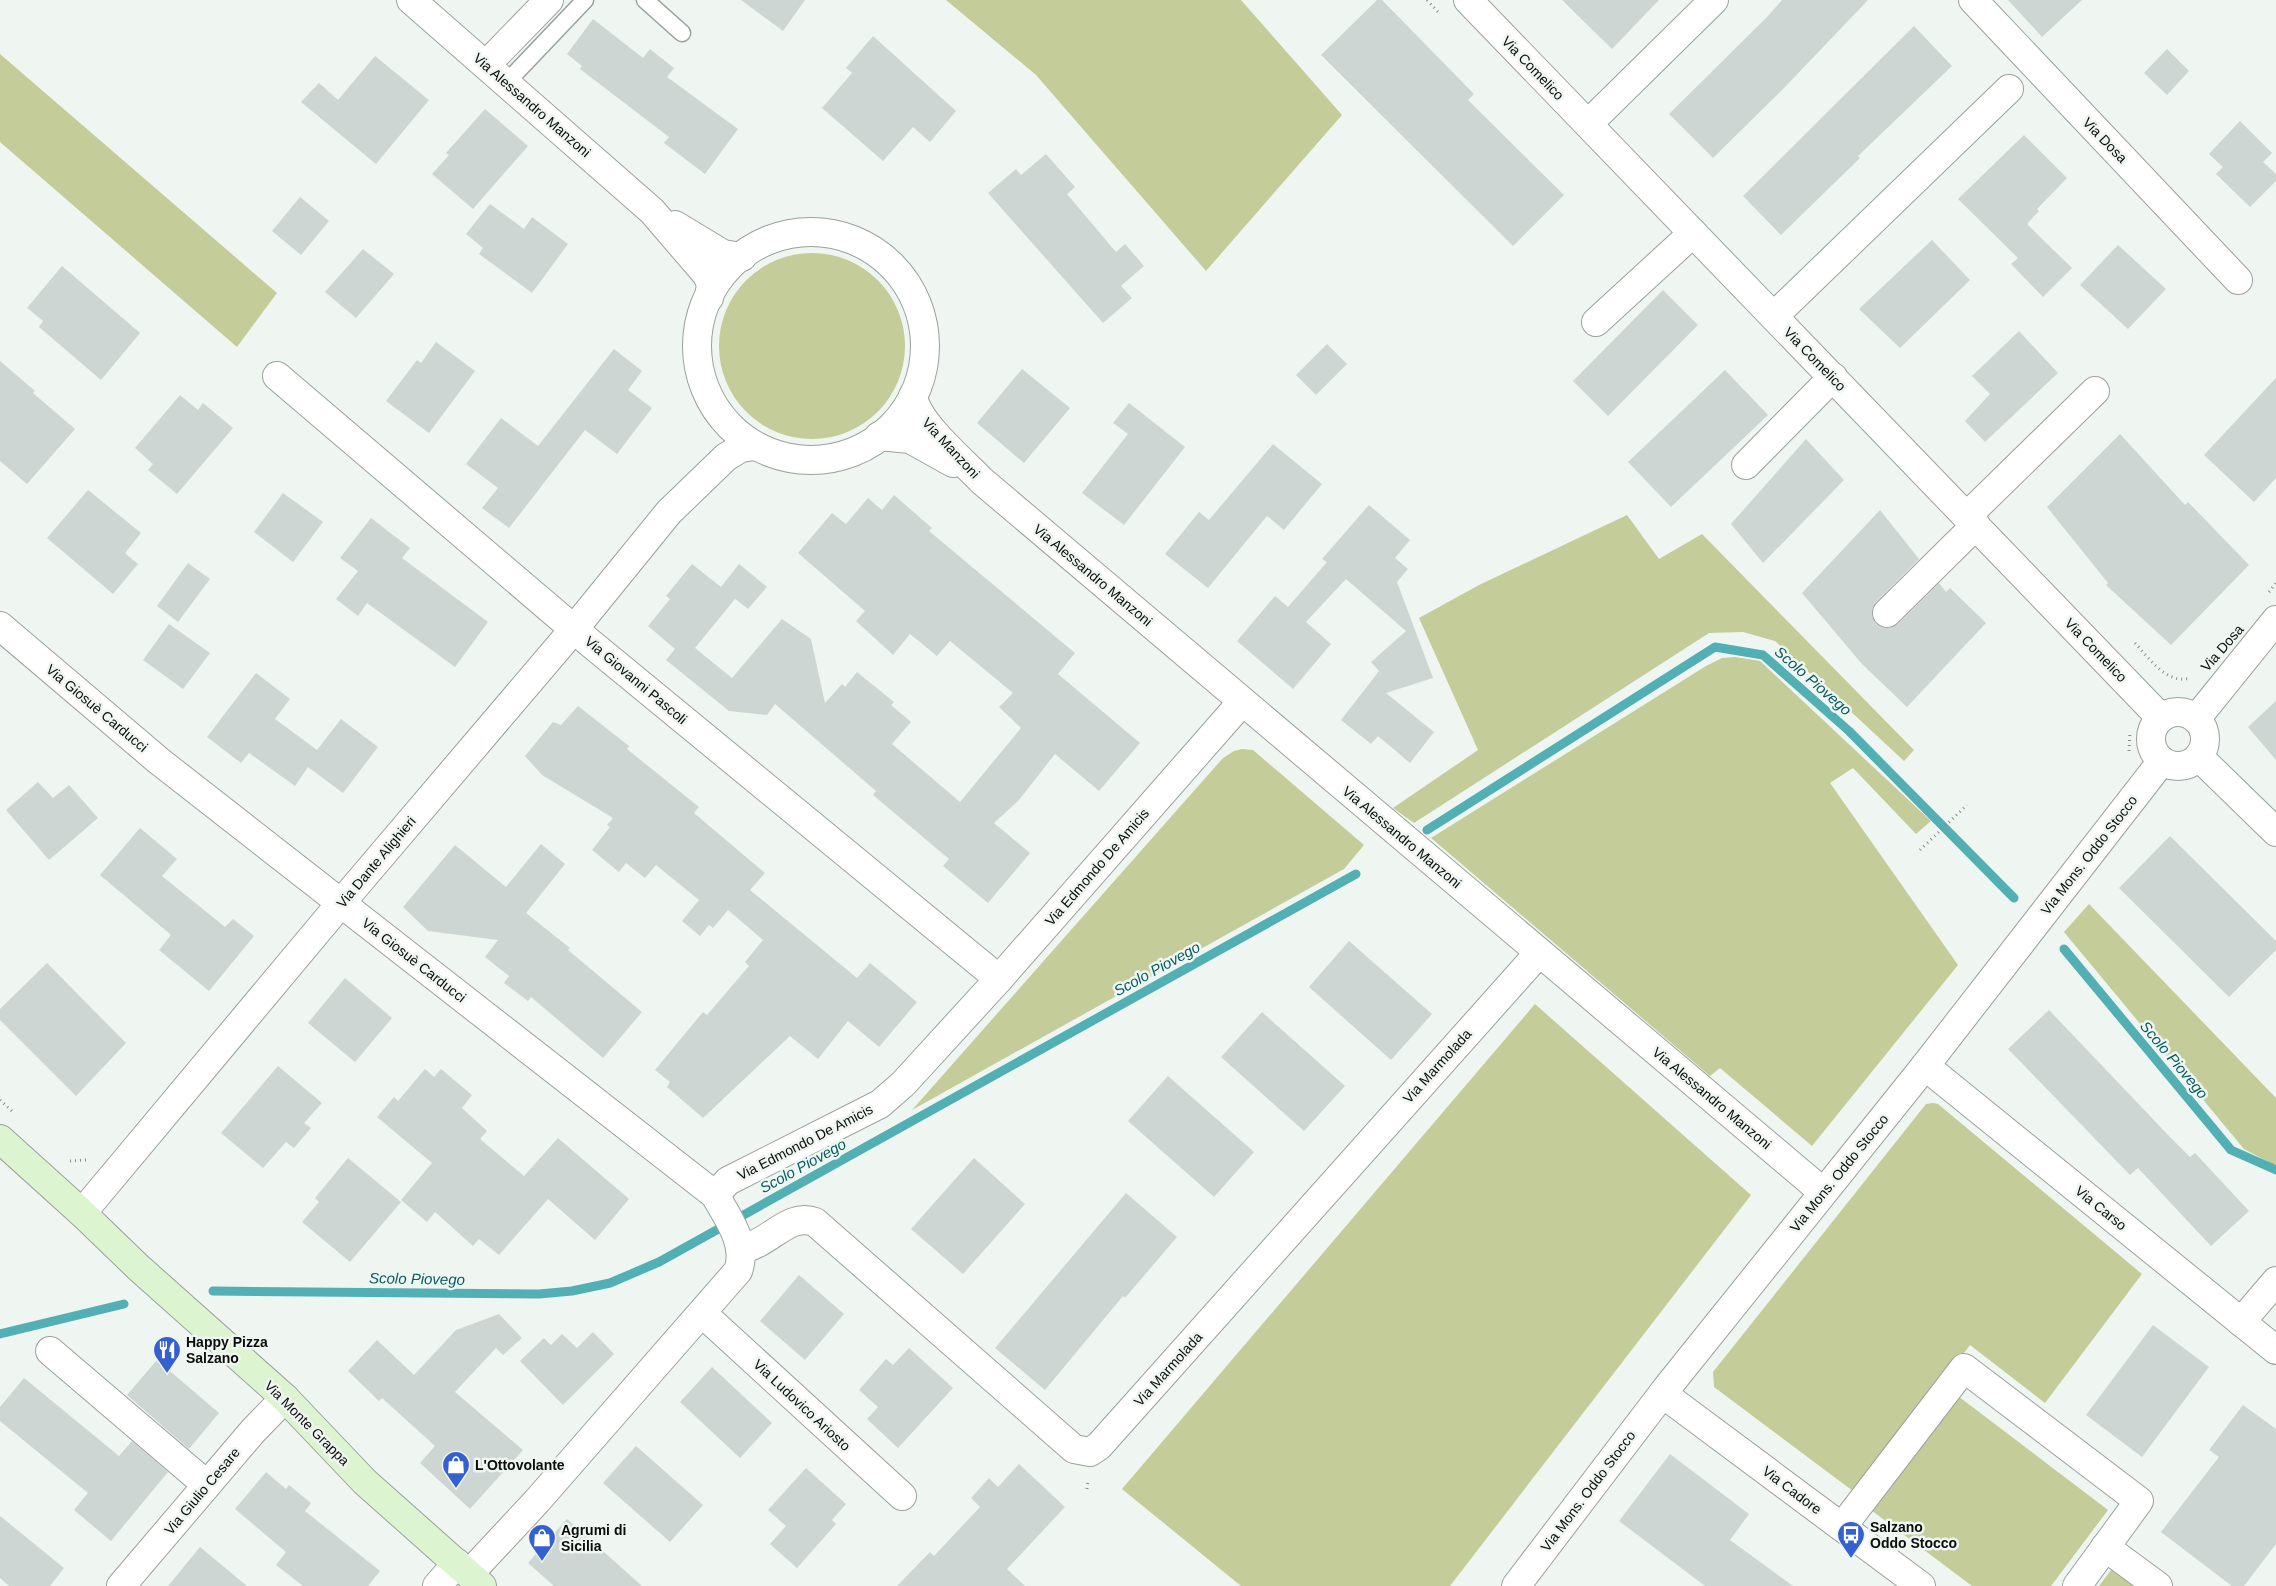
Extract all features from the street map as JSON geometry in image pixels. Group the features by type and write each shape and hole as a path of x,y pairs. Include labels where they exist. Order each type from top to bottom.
{"street":[{"name":"Via Alessandro Manzoni","path":"411,0 652,211"},
{"path":"486,65 549,0"},
{"name":"Via Comelico","path":"1468,0 1972,520 2161,718"},
{"path":"1588,124 1714,0"},
{"name":"Via Dosa","path":"1973,0 2238,280"},
{"path":"1774,316 2009,89"},
{"path":"652,211 723,254 742,258"},
{"path":"652,211 707,275 710,284 709,298"},
{"path":"815,231 833,234 858,242 887,261 898,271 910,288 918,307 926,344 914,396 901,414 879,436 847,454 830,458 794,457 775,454 755,446 728,427 709,399 701,376 696,348 698,324 709,298 726,271 742,258 758,246 777,238 815,231"},
{"path":"1596,322 1693,233"},
{"name":"Via Giovanni Pascoli","path":"277,376 574,629 999,979"},
{"path":"1746,464 1833,377"},
{"path":"1888,613 1972,520 2095,391"},
{"name":"Via Manzoni","path":"914,396 914,404 924,421 982,481"},
{"name":"Via Dante Alighieri","path":"82,1213 341,903 574,629 669,512 715,439 722,418"},
{"name":"Via Manzoni","path":"879,436 910,439 982,481"},
{"name":"Via Dante Alighieri","path":"669,512 726,457 741,448 755,446"},
{"name":"Via Alessandro Manzoni","path":"982,481 1824,1192"},
{"path":"2196,719 2270,609"},
{"name":"Via Giosuè Carducci","path":"0,626 159,761 719,1202"},
{"name":"Via Edmondo De Amicis","path":"719,1202 728,1181 880,1104 902,1084 999,979 1242,702"},
{"path":"2179,713 2188,714 2196,719 2205,733 2205,741 2199,757 2193,762 2177,766 2162,761 2153,748 2152,740 2152,731 2161,718 2179,713"},
{"path":"2199,757 2276,832"},
{"name":"Via Mons. Oddo Stocco","path":"1516,1586 1662,1394 1925,1066 2162,761"},
{"name":"Via Marmolada","path":"739,1243 758,1244 797,1219 815,1222 1074,1449 1090,1452 1106,1438 1539,953"},
{"name":"Via Carso","path":"1925,1066 2276,1350"},
{"name":"Via Monte Grappa","path":"0,1139 82,1213 139,1268 285,1398 365,1482 469,1574"},
{"path":"437,1586 469,1574 537,1501 738,1271 741,1262 739,1243 719,1202"},
{"path":"2240,1322 2276,1282"},
{"name":"Via Ludovico Ariosto","path":"702,1313 902,1496"},
{"path":"50,1350 207,1485"},
{"path":"1842,1527 1964,1368 2139,1501 2076,1586"},
{"name":"Via Cadore","path":"1662,1394 1921,1586"},
{"name":"Via Giulio Cesare","path":"121,1586 207,1485 285,1398"},
{"path":"2105,1547 2158,1586"}],"lane":[{"path":"506,83 585,0"},
{"path":"645,0 682,32"}],"path":[{"path":"1427,0 1447,21"},
{"path":"2270,609 2276,583"},
{"name":"Via Dosa","path":"2135,643 2171,678 2182,680 2197,676"},
{"path":"2128,725 2131,746 2129,753"},
{"path":"1920,850 1967,805"}],"green space":[{"path":"946,0 1241,0 1342,115 1206,271 1036,75"},
{"path":"0,54 277,293 237,347 0,142"},
{"path":"812,253 839,257 856,264 871,274 884,287 894,302 901,319 905,346 901,373 894,390 884,405 871,418 856,428 839,435 812,439 785,435 768,428 753,418 740,405 730,390 723,373 719,346 723,319 730,302 740,287 753,274 768,264 785,257"},
{"path":"1627,515 1659,559 1702,534 1914,750 1904,761 1775,641 1743,632 1709,633 1414,823 1393,808 1478,750 1419,618 1479,585"},
{"path":"1735,657 1760,661 1931,821 1916,834 1853,768 1830,783 1958,965 1812,1146 1720,1068 1710,1076 1431,838 1706,666 1722,658"},
{"path":"1242,749 1253,750 1364,845 1344,869 912,1110 1223,758 1234,751"},
{"path":"2089,904 2276,1098 2276,1166 2244,1149 2064,932"},
{"path":"1535,1004 1751,1195 1450,1586 1241,1586 1122,1489"},
{"path":"1926,1104 1938,1104 2142,1274 2045,1403 1970,1345 1857,1494 1714,1387 1713,1372"},
{"path":"1958,1396 2108,1510 2051,1586 1972,1586 1871,1510"},
{"path":"2111,1570 2135,1586 2099,1586"}],"building":[{"path":"741,0 805,0 783,31"},
{"path":"1377,0 1382,0 1474,94 1468,100 1564,195 1513,246 1321,55"},
{"path":"1562,0 1659,0 1612,49"},
{"path":"1782,0 1868,0 1785,87 1713,158 1669,114"},
{"path":"2008,0 2082,0 2042,37"},
{"path":"593,19 643,58 650,49 674,68 667,77 738,129 705,174 664,143 669,137 580,69 582,66 567,54"},
{"path":"1914,26 1952,66 1858,156 1860,158 1781,235 1743,196"},
{"path":"873,36 956,111 930,142 913,127 883,161 822,108 852,73 846,68"},
{"path":"2167,49 2189,71 2167,95 2144,73"},
{"path":"375,56 429,100 376,164 301,102 319,83 338,100"},
{"path":"485,109 528,146 473,209 432,174 449,155 446,153"},
{"path":"2240,121 2272,153 2263,162 2276,174 2276,181 2250,207 2216,174 2223,167 2209,154"},
{"path":"2024,135 2067,178 2037,209 2039,211 2027,224 2072,268 2043,297 2011,264 2018,258 1958,199"},
{"path":"1046,154 1075,187 1067,194 1116,252 1125,244 1144,266 1121,286 1132,298 1103,323 988,193 1016,169 1021,175"},
{"path":"300,197 329,221 301,255 272,231"},
{"path":"490,204 524,229 532,217 568,244 532,293 479,254 483,248 466,234"},
{"path":"1932,240 1970,280 1900,348 1859,309"},
{"path":"2118,245 2166,289 2128,329 2080,285"},
{"path":"363,249 394,274 356,318 325,292"},
{"path":"62,266 140,333 101,380 39,327 43,321 27,308"},
{"path":"1663,290 1698,325 1608,416 1573,381"},
{"path":"2019,331 2058,373 1985,442 1965,421 1990,394 1972,376"},
{"path":"436,342 475,371 429,433 386,401 417,360 421,363"},
{"path":"1327,344 1347,364 1316,395 1296,375"},
{"path":"614,349 642,371 628,390 652,408 617,454 585,430 509,528 482,508 498,488 466,464 501,418 538,446"},
{"path":"0,361 35,391 33,393 75,429 27,484 0,461"},
{"path":"1022,369 1070,408 1024,463 977,423"},
{"path":"1725,370 1768,415 1671,507 1628,462"},
{"path":"2276,378 2276,478 2254,502 2204,455"},
{"path":"180,395 198,410 203,403 233,428 177,494 148,470 153,464 135,448"},
{"path":"1129,403 1185,447 1124,525 1082,493 1128,434 1113,423"},
{"path":"2120,434 2185,505 2188,502 2249,565 2171,645 2106,585 2108,583 2047,507"},
{"path":"1806,439 1844,480 1763,563 1731,524"},
{"path":"1273,444 1322,484 1284,530 1267,516 1208,588 1165,554 1199,512 1209,520"},
{"path":"88,490 141,533 125,553 138,564 113,594 47,538"},
{"path":"283,493 323,522 293,562 254,532"},
{"path":"894,495 932,528 929,531 1075,653 1058,674 1140,743 1099,791 1055,754 1019,800 994,823 1030,853 988,903 943,866 949,859 873,795 876,791 775,704 767,715 729,711 666,660 675,649 648,626 670,599 666,596 692,564 721,587 739,564 767,587 748,609 734,598 695,648 732,678 782,619 811,639 825,703 842,684 845,687 857,672 894,702 891,705 911,722 892,744 960,802 1021,728 999,707 1013,693 950,641 937,656 910,634 893,655 856,621 865,611 798,553 832,513 846,524 868,498 882,510"},
{"path":"1369,505 1410,540 1395,558 1408,569 1397,582 1433,678 1386,693 1434,732 1410,763 1378,736 1371,744 1341,720 1379,671 1371,662 1406,631 1346,579 1306,622 1331,644 1293,689 1237,641 1275,596 1288,607 1327,562 1322,559"},
{"path":"1880,510 1919,559 1876,602 1872,609 1872,616 1876,624 1883,628 1890,628 1898,624 1939,583 1946,592 1950,588 1986,623 1907,707 1862,664 1802,593"},
{"path":"371,518 410,548 402,558 488,622 455,667 367,603 358,616 336,599 358,571 340,558"},
{"path":"188,563 210,579 178,622 157,606"},
{"path":"169,624 210,653 183,689 143,660"},
{"path":"256,673 290,699 275,719 317,750 341,719 378,747 343,793 308,767 295,786 249,753 241,763 207,737"},
{"path":"2276,701 2276,760 2248,727"},
{"path":"578,706 629,746 627,749 699,807 694,813 765,873 750,890 857,978 870,963 917,1002 879,1047 848,1021 818,1059 790,1036 703,1118 667,1087 670,1082 655,1070 703,1012 707,1015 749,966 745,962 763,940 728,910 713,928 709,925 700,936 682,921 699,900 656,865 645,878 626,863 619,872 592,850 610,827 607,825 613,818 542,775 525,756 553,722 561,725"},
{"path":"38,782 53,798 69,785 98,818 49,860 6,810"},
{"path":"140,828 177,859 162,876 225,927 233,919 254,936 209,991 159,950 171,935 100,875"},
{"path":"2170,836 2276,941 2276,950 2229,997 2119,888"},
{"path":"541,844 565,864 526,913 570,948 568,950 642,1012 603,1058 531,997 528,1001 504,983 509,976 485,957 498,940 428,931 403,907 455,845 506,887"},
{"path":"1349,941 1432,1014 1391,1060 1309,987"},
{"path":"47,963 126,1043 76,1096 0,1020 0,1009"},
{"path":"345,978 392,1018 355,1062 308,1023"},
{"path":"2049,1010 2170,1137 2190,1157 2195,1153 2249,1211 2211,1246 2138,1168 2130,1175 2008,1049"},
{"path":"1262,1012 1345,1086 1304,1131 1221,1057"},
{"path":"278,1066 322,1103 304,1123 311,1128 294,1148 286,1142 263,1168 221,1133"},
{"path":"425,1069 434,1077 441,1069 472,1095 462,1108 487,1131 480,1139 524,1176 558,1138 629,1199 595,1240 548,1199 499,1255 479,1239 473,1246 435,1212 427,1222 401,1200 432,1163 377,1117 394,1097 398,1101"},
{"path":"1168,1076 1254,1152 1214,1197 1128,1121"},
{"path":"348,1158 401,1202 350,1262 302,1222 319,1202 315,1198"},
{"path":"974,1158 1025,1204 963,1274 911,1229"},
{"path":"1126,1193 1177,1237 1125,1298 1123,1296 1045,1390 995,1348"},
{"path":"799,1275 844,1314 805,1360 760,1321"},
{"path":"499,1314 522,1338 503,1355 496,1348 455,1392 523,1450 470,1509 420,1463 435,1446 382,1398 379,1401 348,1371 377,1340 414,1375 456,1330"},
{"path":"2153,1325 2209,1367 2142,1457 2086,1415"},
{"path":"593,1332 614,1354 563,1405 520,1361 544,1338 551,1345 562,1334 577,1348"},
{"path":"909,1348 953,1388 898,1448 867,1419 878,1407 859,1390 886,1359 893,1365"},
{"path":"157,1360 219,1413 189,1449 127,1395"},
{"path":"712,1367 772,1423 740,1458 680,1402"},
{"path":"24,1378 119,1456 132,1441 168,1472 111,1541 74,1510 88,1493 0,1421 0,1407"},
{"path":"2243,1405 2276,1429 2276,1544 2244,1586 2232,1586 2161,1532 2219,1457 2209,1450"},
{"path":"636,1446 703,1505 670,1542 603,1483"},
{"path":"1670,1454 1749,1514 1730,1540 1793,1586 1705,1586 1619,1521"},
{"path":"1019,1464 1065,1507 1007,1569 1025,1586 897,1586 930,1552 934,1556 980,1507 971,1498 989,1478 998,1487"},
{"path":"806,1468 846,1504 832,1520 836,1524 797,1568 770,1544 786,1526 768,1510"},
{"path":"266,1472 286,1489 289,1485 311,1503 305,1511 380,1571 368,1586 303,1586 276,1565 286,1552 235,1509"},
{"path":"0,1516 64,1568 50,1586 9,1586 0,1578"},
{"path":"567,1519 642,1586 554,1586 528,1563"},
{"path":"200,1547 247,1586 168,1586"}],"waterway":[{"name":"Scolo Piovego","path":"1427,830 1715,647 1763,655 1849,731 2014,898"},
{"name":"Scolo Piovego","path":"213,1291 539,1294 572,1291 610,1283 659,1262 1356,874"},
{"name":"Scolo Piovego","path":"2064,949 2231,1150 2276,1170"},
{"name":"Scolo Piovego","path":"0,1334 124,1304"}],"place":[{"name":"Happy Pizza Salzano","path":"167,1374"},
{"name":"L'Ottovolante","path":"456,1489"},
{"name":"Salzano Oddo Stocco","path":"1851,1559"},
{"name":"Agrumi di Sicilia","path":"542,1562"}]}
